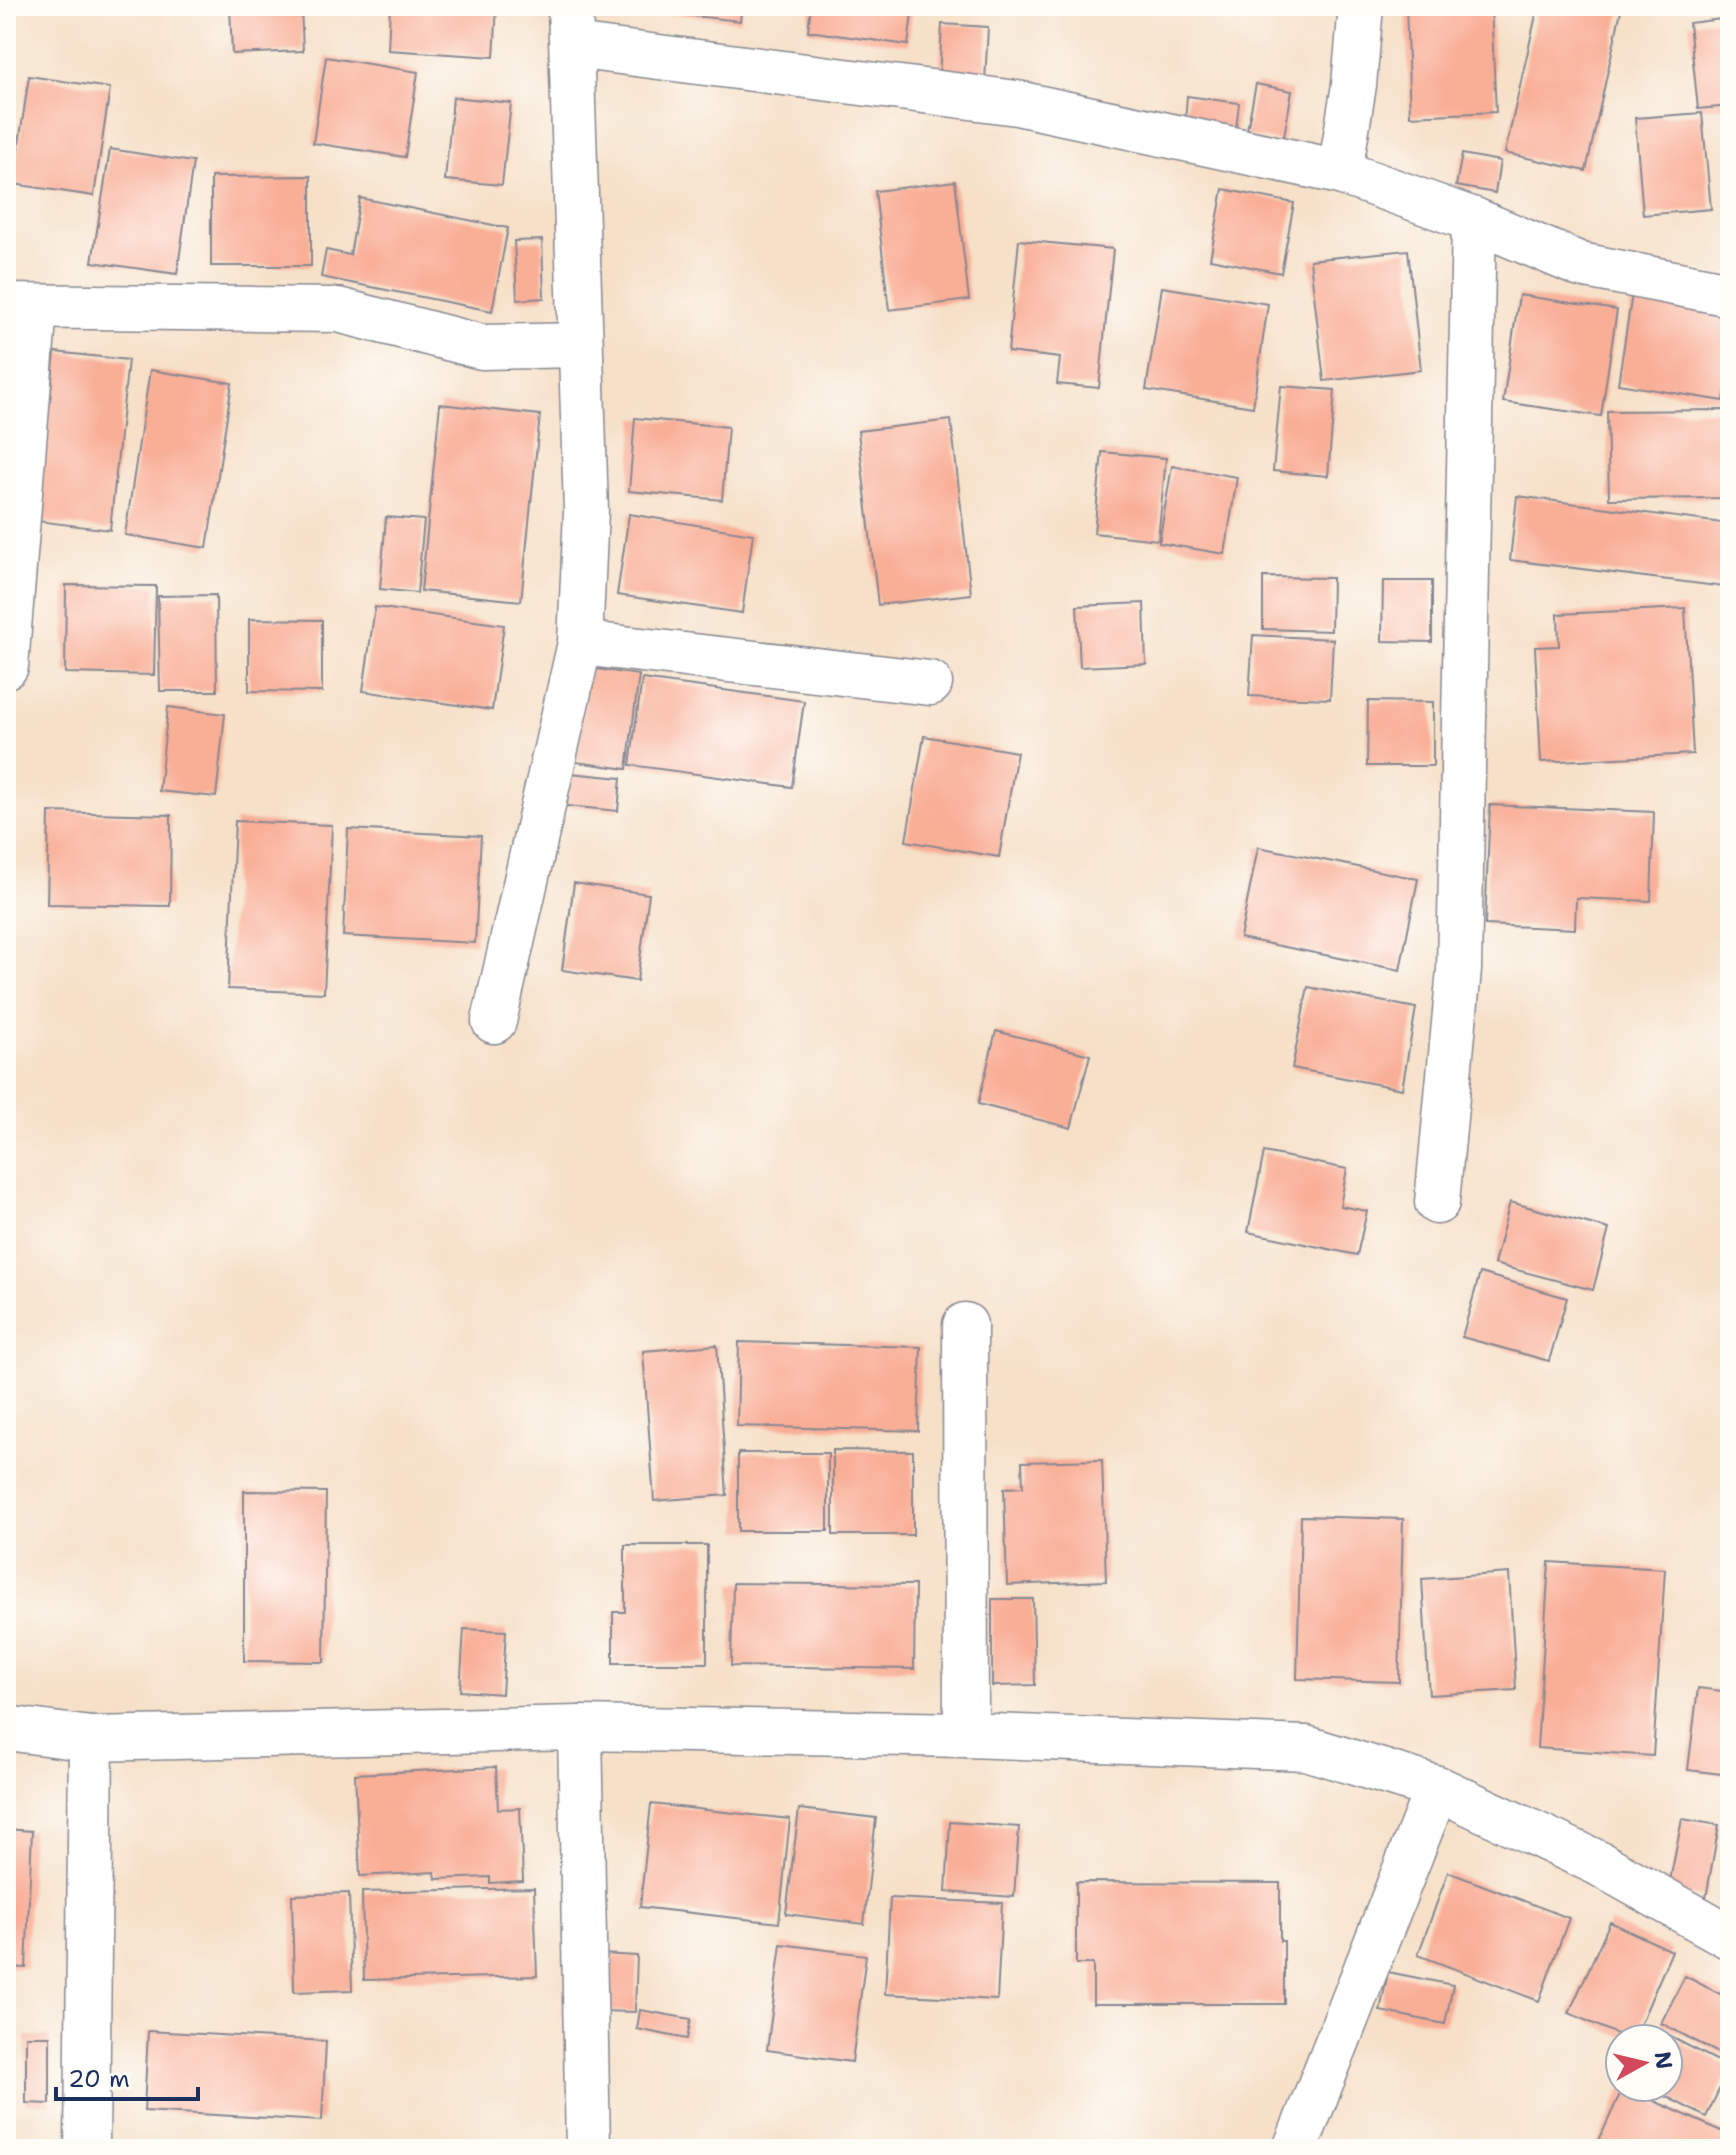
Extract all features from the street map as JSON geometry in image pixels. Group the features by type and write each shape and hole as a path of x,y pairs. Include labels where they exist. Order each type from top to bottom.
{"street":[{"path":"1340,172 1354,85 1361,6"},
{"path":"494,1021 580,643 586,511 571,26 1017,103 1340,172 1474,220 1581,265 1730,294"},
{"path":"1437,1202 1459,970 1474,220"},
{"path":"6,666 21,307 338,310 482,347 580,345"},
{"path":"580,643 930,683"},
{"path":"965,1325 966,1735"},
{"path":"6,1728 91,1739 580,1728 966,1735 1306,1748 1437,1788 1598,1863 1730,1937"},
{"path":"580,1728 588,2149"},
{"path":"87,2149 91,1739"},
{"path":"1295,2149 1437,1788"}],"building":[{"path":"230,6 301,6 303,51 232,54"},
{"path":"390,6 497,6 494,57 388,50"},
{"path":"657,6 742,6 740,21 656,12"},
{"path":"811,6 913,6 908,45 808,31"},
{"path":"1406,6 1491,6 1496,112 1410,116"},
{"path":"1538,6 1622,6 1586,171 1505,153"},
{"path":"1730,18 1730,106 1698,109 1689,23"},
{"path":"942,24 988,27 985,82 939,79"},
{"path":"326,57 418,72 405,157 313,143"},
{"path":"29,76 110,88 94,196 13,184"},
{"path":"1256,84 1292,91 1283,142 1246,135"},
{"path":"1187,96 1239,103 1236,129 1185,123"},
{"path":"453,97 511,103 502,185 445,180"},
{"path":"1702,113 1711,209 1643,215 1635,118"},
{"path":"110,149 193,162 177,274 92,262"},
{"path":"1462,154 1500,161 1495,193 1456,186"},
{"path":"311,176 311,266 211,266 211,177"},
{"path":"955,181 969,300 889,310 875,191"},
{"path":"1223,189 1294,203 1281,273 1210,259"},
{"path":"360,198 508,228 492,311 321,277 326,250 350,255"},
{"path":"542,240 544,298 517,300 514,241"},
{"path":"1019,240 1113,249 1099,388 1057,384 1060,358 1008,352"},
{"path":"1408,250 1421,370 1324,381 1310,260"},
{"path":"1162,287 1268,304 1253,407 1146,390"},
{"path":"1632,294 1730,310 1730,363 1724,401 1618,384"},
{"path":"1519,295 1617,310 1601,416 1503,402"},
{"path":"55,352 128,360 110,530 37,521"},
{"path":"150,370 232,383 207,548 125,535"},
{"path":"1281,386 1335,390 1328,476 1273,471"},
{"path":"440,404 540,415 521,601 421,591"},
{"path":"1726,410 1727,498 1609,499 1607,411"},
{"path":"635,418 728,427 722,500 629,491"},
{"path":"951,420 971,594 878,605 858,431"},
{"path":"1102,452 1166,458 1158,540 1094,533"},
{"path":"1172,466 1237,477 1225,554 1159,543"},
{"path":"1517,496 1730,524 1724,587 1510,560"},
{"path":"629,514 753,534 742,613 617,595"},
{"path":"386,517 424,520 417,593 380,589"},
{"path":"1263,577 1332,578 1331,631 1263,629"},
{"path":"1383,581 1432,581 1432,642 1382,641"},
{"path":"66,585 156,586 154,675 65,673"},
{"path":"216,595 217,691 160,691 158,596"},
{"path":"1144,603 1146,664 1080,667 1077,606"},
{"path":"375,607 504,625 492,710 363,691"},
{"path":"1685,608 1693,754 1541,762 1535,647 1559,646 1558,614"},
{"path":"249,619 322,620 322,692 249,691"},
{"path":"1253,635 1333,639 1330,699 1249,696"},
{"path":"589,668 639,675 627,769 576,762"},
{"path":"642,679 804,701 792,787 630,765"},
{"path":"1368,701 1433,702 1433,766 1367,766"},
{"path":"168,707 225,714 216,797 159,791"},
{"path":"924,736 1017,752 999,857 906,841"},
{"path":"570,773 621,778 618,811 567,806"},
{"path":"1490,805 1654,812 1651,901 1576,898 1575,929 1485,925"},
{"path":"49,812 171,815 170,906 47,904"},
{"path":"235,821 332,825 324,993 228,989"},
{"path":"348,829 481,836 475,943 343,936"},
{"path":"1258,847 1418,879 1400,970 1240,938"},
{"path":"574,883 649,894 637,981 562,970"},
{"path":"1308,987 1416,1008 1402,1089 1292,1068"},
{"path":"996,1031 1090,1055 1071,1128 978,1104"},
{"path":"1264,1152 1347,1169 1340,1206 1367,1211 1357,1255 1248,1232"},
{"path":"1510,1202 1609,1229 1593,1290 1494,1264"},
{"path":"1480,1273 1567,1298 1549,1361 1462,1337"},
{"path":"739,1342 921,1347 918,1431 737,1426"},
{"path":"717,1345 727,1495 654,1501 643,1351"},
{"path":"833,1450 913,1451 913,1535 833,1535"},
{"path":"738,1453 828,1453 828,1531 738,1531"},
{"path":"1102,1460 1106,1581 1007,1585 1004,1488 1023,1487 1022,1462"},
{"path":"244,1491 326,1492 324,1662 244,1661"},
{"path":"1301,1516 1403,1519 1399,1682 1297,1679"},
{"path":"625,1545 707,1545 707,1663 613,1663 613,1612 625,1612"},
{"path":"1549,1562 1665,1569 1653,1756 1537,1748"},
{"path":"1509,1573 1516,1690 1429,1695 1422,1579"},
{"path":"733,1583 915,1585 914,1669 731,1666"},
{"path":"992,1599 1033,1599 1035,1685 992,1686"},
{"path":"464,1629 506,1631 502,1694 460,1691"},
{"path":"1698,1688 1730,1692 1726,1742 1730,1743 1730,1775 1688,1770"},
{"path":"496,1767 498,1809 520,1808 523,1881 490,1883 490,1877 436,1879 435,1872 360,1876 355,1774"},
{"path":"651,1804 790,1819 779,1923 640,1907"},
{"path":"799,1809 876,1818 864,1924 786,1914"},
{"path":"1682,1819 1719,1825 1706,1898 1668,1891"},
{"path":"950,1822 1019,1827 1014,1897 946,1892"},
{"path":"6,1829 32,1831 26,1968 6,1967"},
{"path":"1448,1872 1569,1918 1539,2001 1418,1955"},
{"path":"1076,1882 1280,1883 1284,2004 1093,2004 1093,1964 1076,1964"},
{"path":"534,1888 537,1976 364,1980 362,1892"},
{"path":"349,1893 352,1990 294,1992 292,1895"},
{"path":"890,1898 1002,1903 997,2000 885,1994"},
{"path":"1610,1922 1672,1951 1641,2023 1604,2023 1604,2028 1569,2013"},
{"path":"781,1944 866,1955 852,2062 767,2050"},
{"path":"601,1954 637,1956 635,2012 599,2011"},
{"path":"1388,1972 1453,1985 1445,2024 1380,2011"},
{"path":"1685,1976 1730,1999 1730,2059 1684,2035 1684,2023 1661,2023"},
{"path":"640,2010 691,2019 687,2039 637,2029"},
{"path":"148,2031 326,2041 322,2121 144,2111"},
{"path":"26,2036 50,2036 50,2104 26,2103"},
{"path":"1684,2044 1730,2067 1706,2117 1678,2103 1684,2103"},
{"path":"1616,2103 1659,2103 1730,2135 1730,2149 1595,2149"}]}
